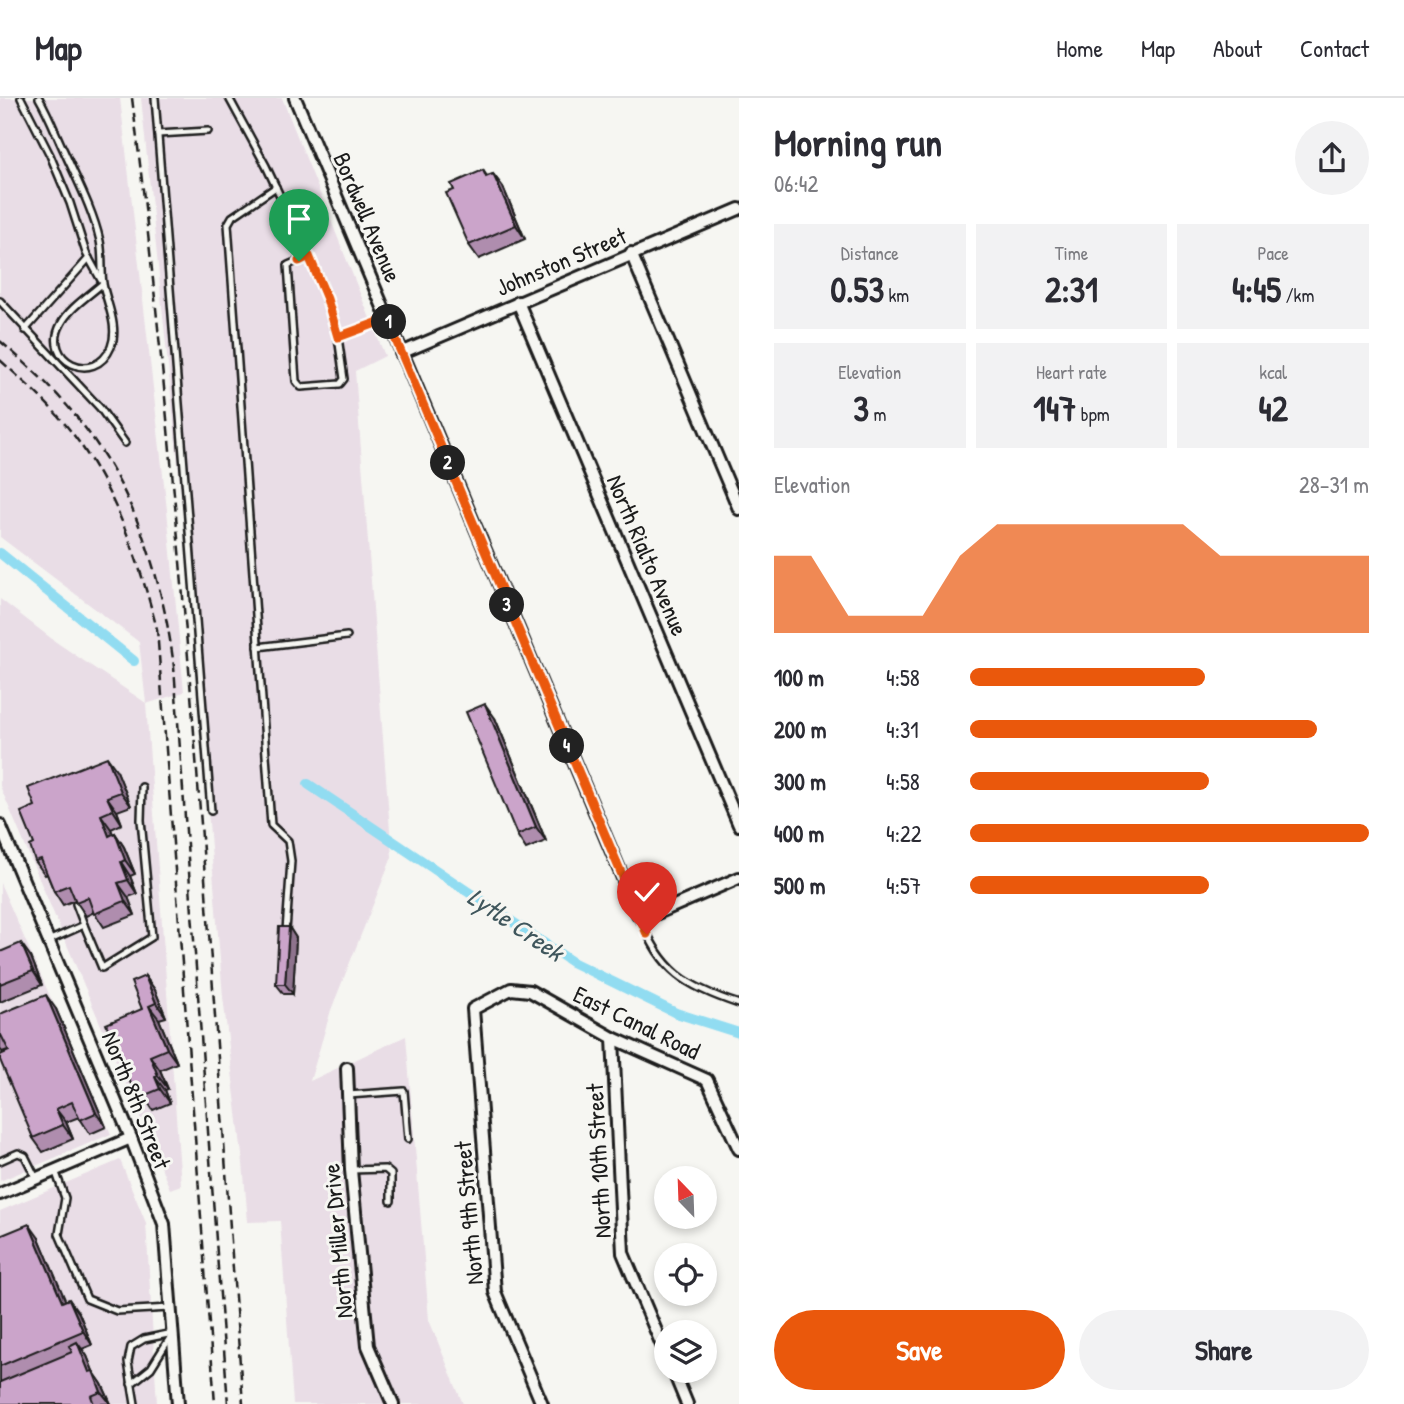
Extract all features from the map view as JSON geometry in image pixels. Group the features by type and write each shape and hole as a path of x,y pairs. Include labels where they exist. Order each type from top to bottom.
{"street":[{"name":"Bordwell Avenue","path":"295,98 641,918"},
{"name":"Johnston Street","path":"401,353 739,209"},
{"path":"631,254 739,509"},
{"name":"North Rialto Avenue","path":"519,302 739,825"},
{"name":"North 8th Street","path":"0,825 131,1138 164,1224 178,1404"},
{"path":"0,857 11,852"},
{"path":"641,918 739,878"},
{"name":"East Canal Road","path":"473,1009 511,989 530,991 613,1038 708,1080 739,1149"},
{"name":"North 9th Street","path":"473,1009 495,1292 542,1404"},
{"name":"North 10th Street","path":"613,1038 623,1253 654,1326"},
{"name":"North Miller Drive","path":"347,1068 351,1170 368,1346 393,1404"},
{"path":"0,1194 131,1138"},
{"path":"678,1383 687,1404"}],"lane":[{"path":"21,98 64,187 89,258 103,283"},
{"path":"38,98 88,203 100,242 103,283 113,324 113,341 108,355 97,365 85,368 71,365 61,355 55,340 61,323 103,283"},
{"path":"155,98 211,811"},
{"path":"229,98 276,187 309,256 325,292 338,337 344,379 340,384 301,387 296,382 288,265 309,256"},
{"path":"158,134 208,131"},
{"path":"276,187 232,217 228,224 271,825 288,841 291,861 286,932"},
{"path":"26,330 89,258"},
{"path":"0,301 100,408 125,443"},
{"path":"338,337 387,319"},
{"path":"60,366 66,360"},
{"path":"258,647 347,636"},
{"path":"76,904 102,968 152,937 141,820 142,787"},
{"path":"641,918 656,953 673,972 690,985 739,1004"},
{"path":"48,941 84,925"},
{"path":"348,1095 404,1091 408,1139"},
{"path":"0,1161 18,1153 25,1156 36,1178"},
{"path":"351,1170 385,1169 391,1174 391,1201"},
{"path":"55,1170 65,1198 59,1234 87,1299 117,1311 170,1308"},
{"path":"135,1404 128,1362 131,1347 144,1339 173,1333"},
{"path":"131,1384 151,1368 173,1333"}],"shaded area":[{"path":"0,98 120,98 167,510 184,692 146,704 181,1185 170,1189 0,786 0,599 56,642 146,703 139,642 0,537"},
{"path":"141,98 282,98 385,356 355,371 392,857 331,1010 310,1081 406,1036 429,1320 463,1404 293,1404 280,1221 248,1222 223,997 189,573"},
{"path":"0,883 111,1134 0,1181"},
{"path":"120,1160 146,1223 157,1404 0,1404 0,1211"}],"building":[{"path":"483,170 486,177 493,174 516,225 469,245 446,193 454,190 451,184"},
{"path":"485,704 536,827 517,835 466,712"},
{"path":"107,757 121,792 107,797 113,810 101,815 109,836 115,833 125,860 121,862 128,880 118,883 125,901 94,914 88,897 76,902 69,885 54,891 41,859 35,861 30,846 34,844 21,812 35,806 28,788"},
{"path":"279,927 289,927 285,984 276,984"},
{"path":"21,943 33,971 0,984 0,952"},
{"path":"145,976 156,1003 149,1006 167,1049 150,1056 160,1089 143,1096 139,1087 133,1089 106,1024 142,1009 131,982"},
{"path":"46,995 96,1113 80,1120 72,1102 56,1109 63,1125 33,1138 0,1060 0,1055 9,1051 0,1035 0,1014"},
{"path":"29,1224 62,1302 69,1299 83,1331 0,1366 0,1236"},
{"path":"77,1342 89,1372 93,1371 101,1392 91,1396 94,1404 0,1404 0,1382 72,1352 69,1346"}],"waterway":[{"name":"Lytle Creek","path":"0,553 134,661"},
{"name":"Lytle Creek","path":"308,784 572,962 676,1013 739,1033"}],"railway":[{"path":"132,98 151,261 182,587 243,1404"},
{"path":"0,341 61,399 99,447 116,476 131,506 154,569 169,634 174,667 228,1404"},
{"path":"0,360 58,415 97,470 122,521 157,629 215,1404"}],"route":[{"path":"299,261 309,256 322,285 338,337 387,319 647,934"}]}
